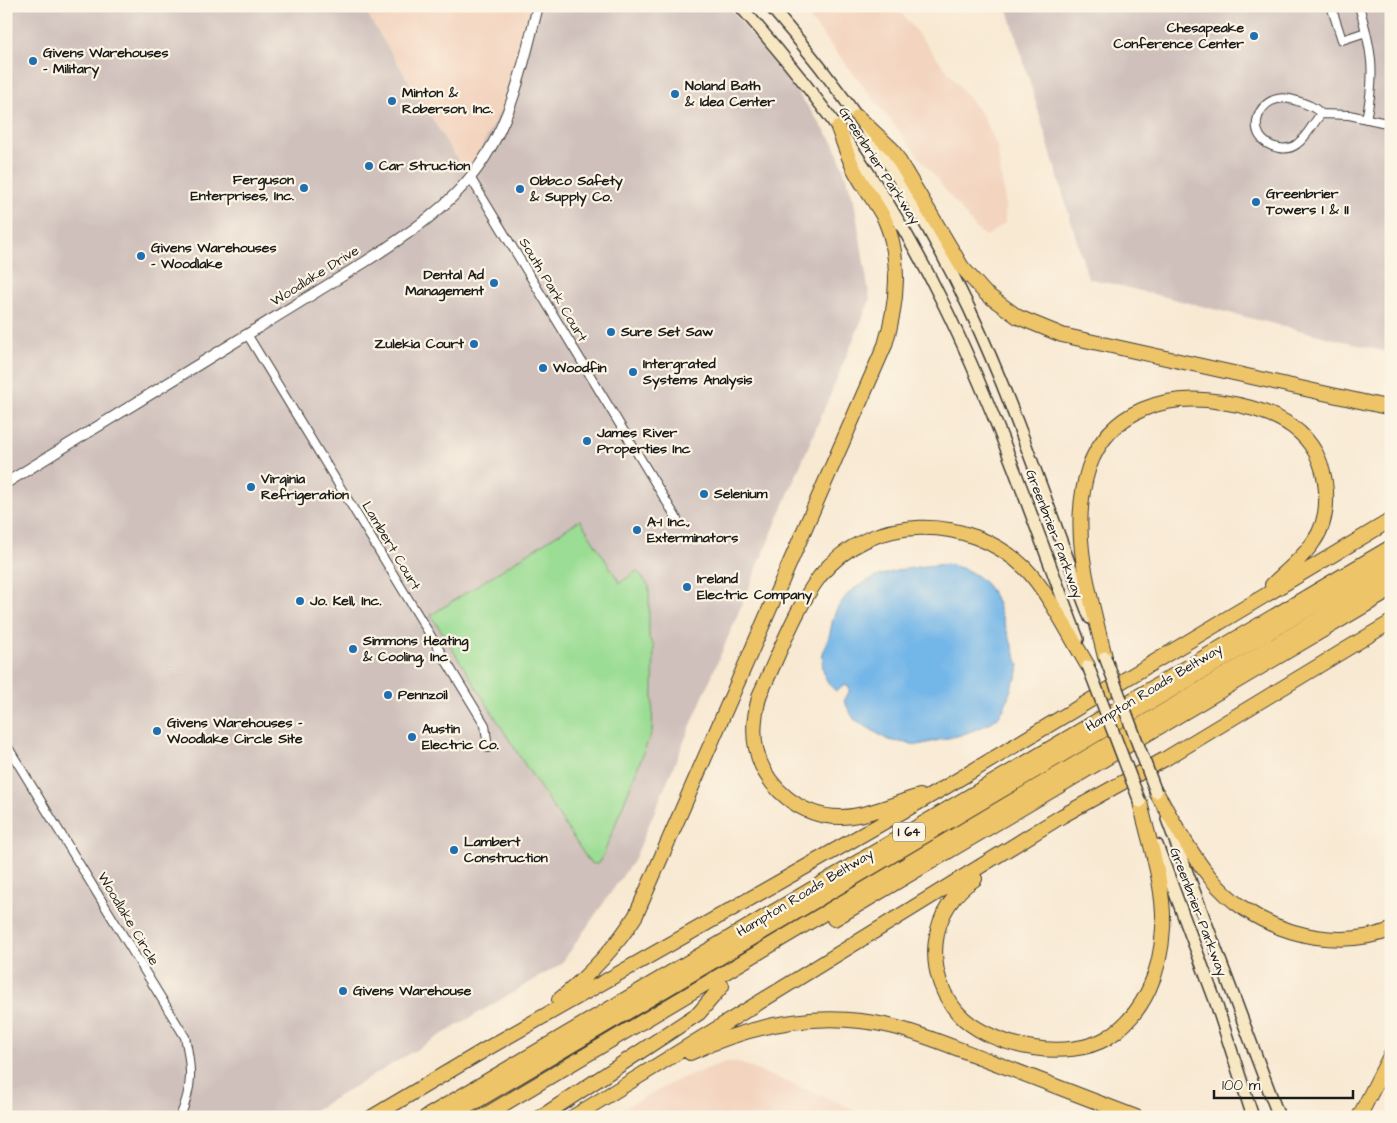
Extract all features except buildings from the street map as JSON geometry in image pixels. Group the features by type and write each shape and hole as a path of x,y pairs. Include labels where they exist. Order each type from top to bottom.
{"highway":[{"path":"858,117 892,149 952,252 969,276 985,293 1018,317 1062,335 1391,408"},
{"path":"488,1048 550,1007 584,978 619,942 636,915 885,345 895,300 893,247 885,221 854,168 838,128"},
{"path":"1105,656 1085,574 1080,541 1084,486 1095,454 1110,434 1126,419 1143,408 1176,399 1210,399 1265,411 1296,428 1314,449 1325,480 1327,499 1320,530 1306,553 1251,604"},
{"path":"372,1117 488,1048 944,788 1391,520"},
{"path":"944,788 855,815 826,816 800,807 789,800 772,783 760,762 754,734 756,710 760,694 810,592 820,576 839,557 874,536 902,528 938,528 980,538 1004,551 1026,569 1044,594 1088,666"},
{"name":"Hampton Roads Beltway","path":"426,1117 1391,547"},
{"path":"450,1117 1391,560"},
{"path":"482,1117 1391,576"},
{"name":"I 64","path":"500,1117 1391,590"},
{"path":"573,1117 630,1080 919,906 1062,816 1164,759 1391,622"},
{"path":"1301,675 1391,633"},
{"path":"1156,792 1210,878 1224,892 1262,920 1294,933 1326,938 1358,938 1391,930"},
{"path":"1062,816 1026,846 960,891 941,918 935,944 935,963 940,986 964,1019 980,1030 999,1038 1031,1047 1062,1050 1088,1045 1106,1038 1120,1028 1139,1008 1153,982 1162,944 1163,912 1140,802"},
{"path":"541,1117 699,1013 722,986"},
{"path":"630,1080 717,1041 763,1026 818,1020 866,1021 917,1034 1136,1117"},
{"path":"1359,1117 1391,1054"}],"main road":[{"name":"Greenbrier Parkway","path":"740,6 794,69 838,128 900,224 958,335 1001,436 1215,1000 1253,1117"},
{"name":"Greenbrier Parkway","path":"770,6 858,117 917,210 969,308 1011,409 1279,1117"}],"street":[{"name":"Woodlake Drive","path":"6,483 412,232 438,211 485,158 506,116 518,84 538,6"},
{"path":"1331,6 1342,40 1366,32"},
{"path":"1359,6 1372,66 1366,119"},
{"path":"1321,114 1301,140 1290,148 1269,146 1260,138 1258,133 1257,124 1260,110 1275,99 1292,99 1317,109 1321,114 1349,115 1391,124"},
{"name":"South Park Court","path":"470,177 677,519"},
{"name":"Lambert Court","path":"247,334 485,725 488,748"},
{"name":"Woodlake Circle","path":"6,744 186,1037 192,1068 189,1096 180,1117"}],"shaded area":[{"path":"6,6 362,6 465,172 479,152 504,103 531,6 729,6 806,104 835,145 854,200 870,300 635,858 561,964 303,1117 6,1117"},
{"path":"362,6 531,6 504,103 479,152 465,172"},
{"path":"800,6 896,6 982,115 997,146 1005,203 1005,223 986,236 977,230"},
{"path":"1007,6 1391,6 1391,353 1088,278"},
{"path":"725,1062 737,1062 854,1109 855,1117 607,1117 677,1080"}],"green space":[{"path":"580,520 620,583 637,571 649,586 649,638 654,647 652,731 601,861 596,864 590,863 527,768 431,615"}],"water":[{"path":"947,564 965,569 977,576 987,585 995,597 1019,665 1017,678 1013,683 1004,709 996,719 982,727 961,735 918,745 888,740 854,719 844,701 849,692 849,686 845,685 836,691 824,675 822,661 824,648 834,617 837,609 846,597 857,587 871,579 901,570"}],"place":[{"name":"Chesapeake Conference Center","path":"1254,36"},
{"name":"Givens Warehouses - Military","path":"33,61"},
{"name":"Noland Bath & Idea Center","path":"675,94"},
{"name":"Minton & Roberson, Inc.","path":"392,101"},
{"name":"Car Struction","path":"369,166"},
{"name":"Ferguson Enterprises, Inc.","path":"304,188"},
{"name":"Obbco Safety & Supply Co.","path":"520,189"},
{"name":"Greenbrier Towers I & II","path":"1256,202"},
{"name":"Givens Warehouses - Woodlake","path":"141,256"},
{"name":"Dental Ad Management","path":"494,283"},
{"name":"Sure Set Saw","path":"611,332"},
{"name":"Zulekia Court","path":"474,344"},
{"name":"Woodfin","path":"543,368"},
{"name":"Intergrated Systems Analysis","path":"633,372"},
{"name":"James River Properties Inc","path":"587,441"},
{"name":"Virginia Refrigeration","path":"251,487"},
{"name":"Selenium","path":"704,494"},
{"name":"A-1 Inc., Exterminators","path":"637,530"},
{"name":"Ireland Electric Company","path":"687,587"},
{"name":"Jo. Kell, Inc.","path":"300,601"},
{"name":"Simmons Heating & Cooling, Inc","path":"353,649"},
{"name":"Pennzoil","path":"388,695"},
{"name":"Givens Warehouses - Woodlake Circle Site","path":"157,731"},
{"name":"Austin Electric Co.","path":"412,737"},
{"name":"Lambert Construction","path":"454,850"},
{"name":"Givens Warehouse","path":"343,991"}]}
